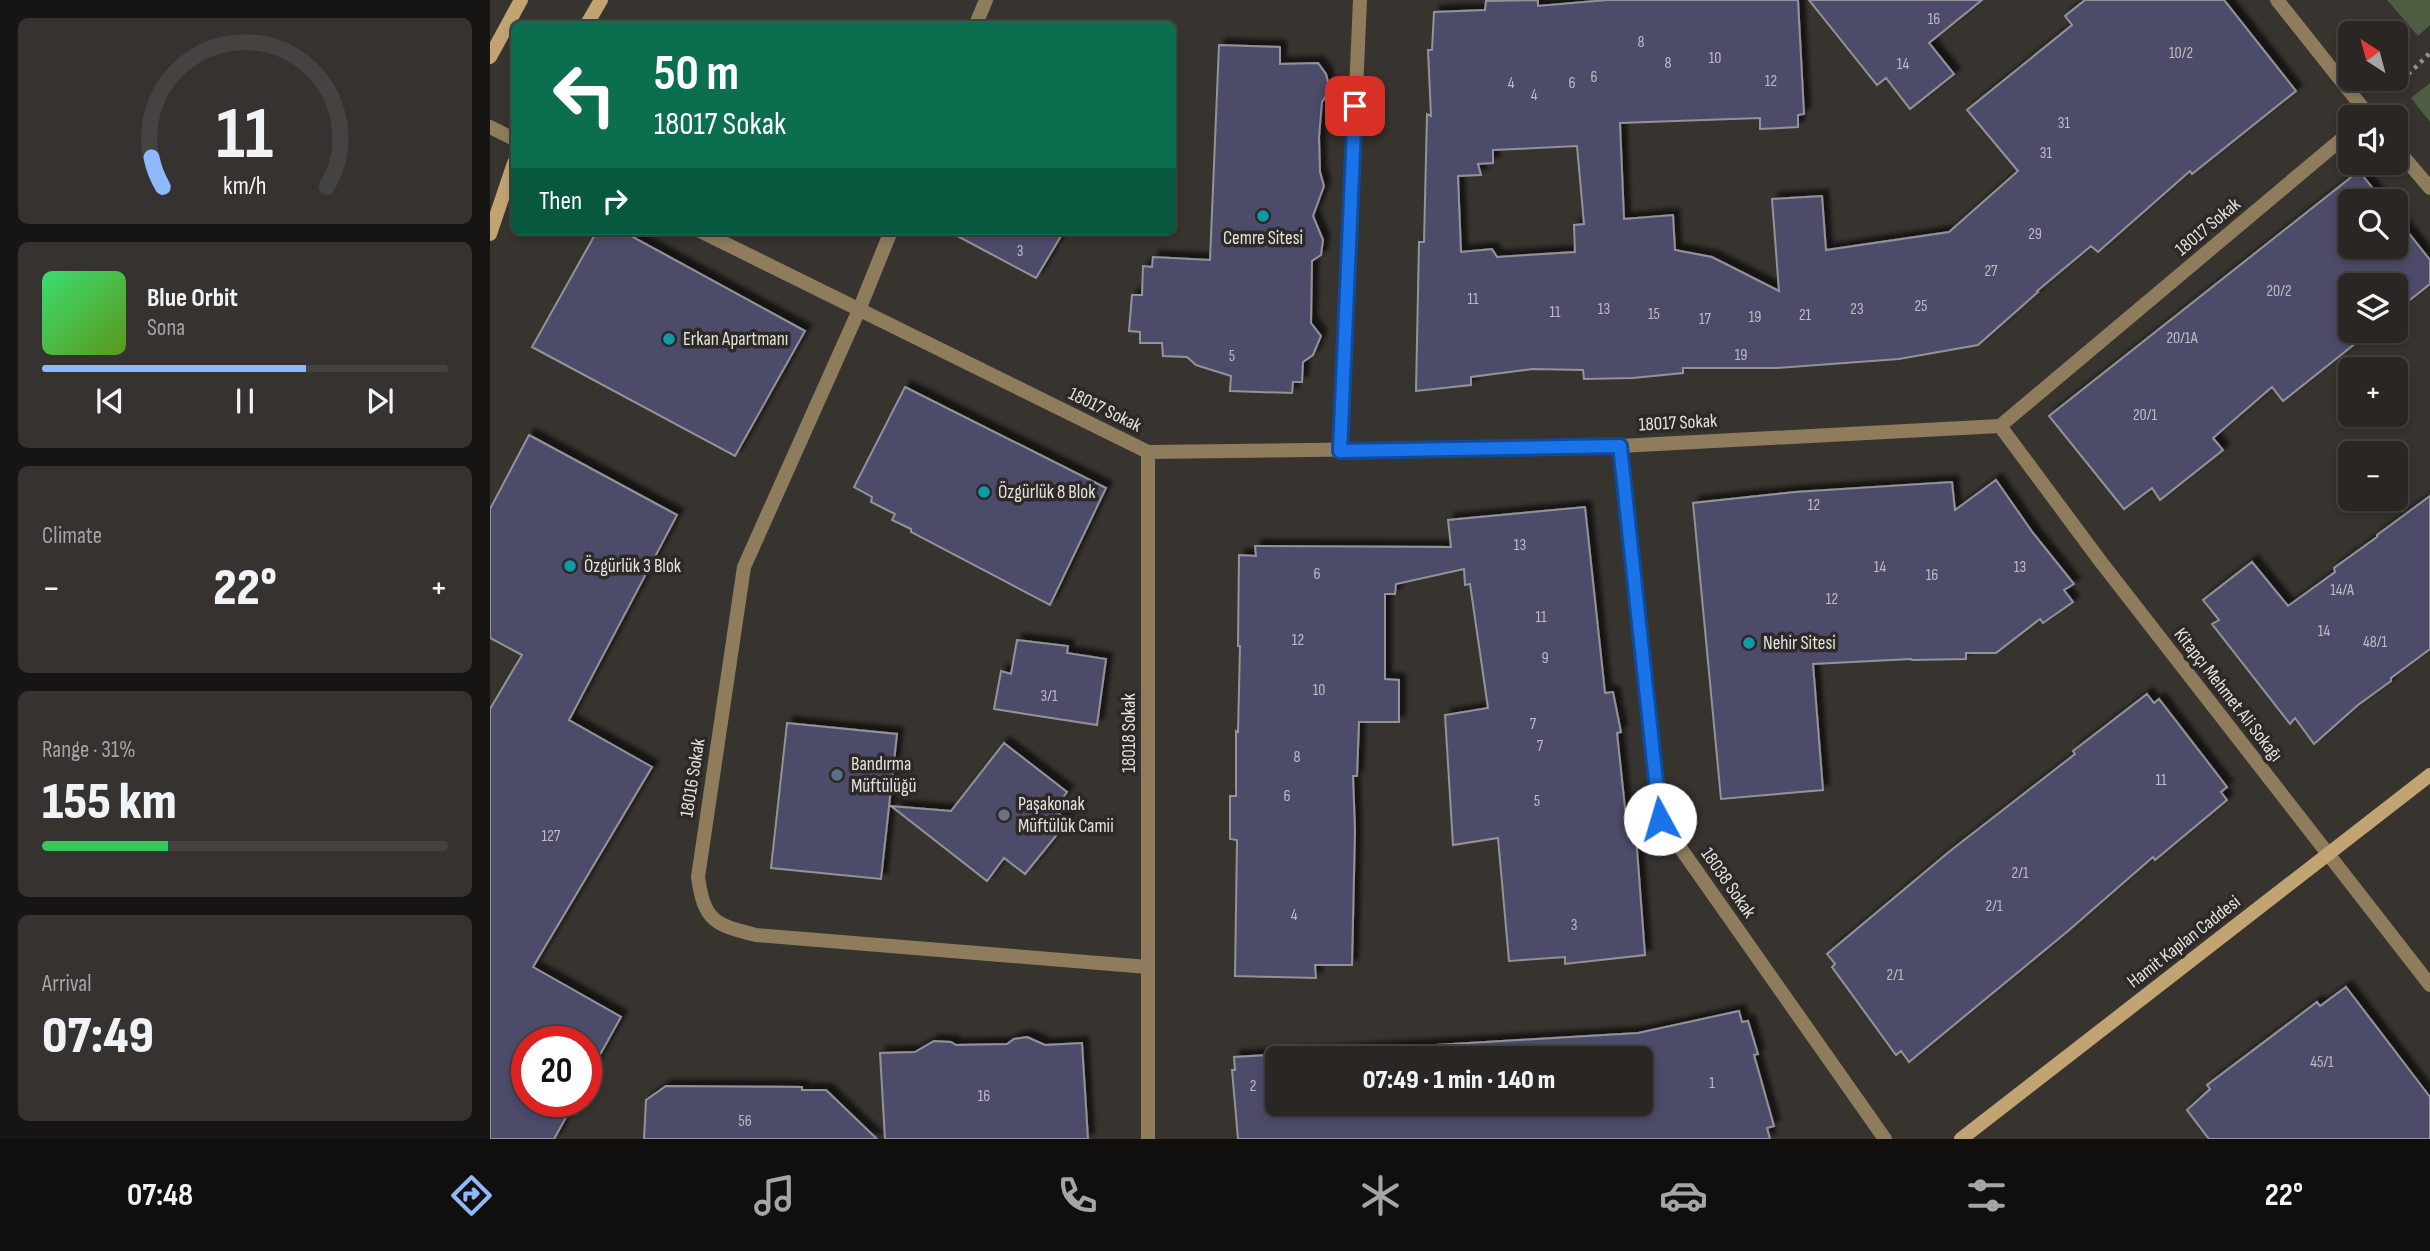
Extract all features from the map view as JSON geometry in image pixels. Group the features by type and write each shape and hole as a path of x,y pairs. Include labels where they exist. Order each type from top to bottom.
{"main road":[{"path":"490,57 521,0"},
{"path":"589,21 600,0"},
{"path":"490,234 511,172"},
{"name":"Hamit Kaplan Caddesi","path":"1961,1139 2430,775"}],"street":[{"path":"977,21 986,0"},
{"path":"1340,451 1360,0"},
{"path":"2277,0 2360,105"},
{"path":"490,127 511,138"},
{"name":"18017 Sokak","path":"708,235 1148,452 1620,446 2000,426 2338,142"},
{"path":"2408,162 2430,188"},
{"name":"18016 Sokak","path":"889,235 859,310 744,567 698,877 701,900 712,919 732,929 757,934 1148,967"},
{"name":"Kitapçı Mehmet Ali Sokağı","path":"2000,426 2101,562 2430,985"},
{"name":"18038 Sokak","path":"1620,446 1660,819 1885,1139"},
{"name":"18018 Sokak","path":"1148,452 1148,1139"}],"path":[{"path":"2379,105 2430,53"}],"green space":[{"path":"2387,0 2430,0 2430,25 2418,36 2408,21"},
{"path":"2430,83 2430,122 2411,98"}],"building":[{"path":"1538,0 1538,6 1607,0 1798,0 1804,114 1798,115 1798,127 1760,129 1760,118 1620,123 1624,219 1673,215 1675,250 1712,257 1779,291 1772,199 1822,196 1826,250 1949,232 2018,171 1967,110 2072,25 2065,16 2085,0 2224,0 2296,91 2192,174 2190,171 2098,252 2091,246 1978,345 1899,359 1777,368 1683,368 1683,373 1633,378 1584,379 1583,370 1533,369 1471,377 1471,385 1416,391 1419,242 1424,242 1427,114 1431,116 1428,50 1432,50 1434,12 1485,10 1486,1","holes":["1577,146 1584,224 1574,225 1575,252 1497,257 1492,249 1461,252 1458,176 1481,175 1478,164 1493,163 1493,150"]},
{"path":"1809,0 1982,0 1929,43 1954,74 1910,109 1886,78 1877,85"},
{"name":"Cemre Sitesi","path":"1219,45 1280,47 1280,64 1318,63 1326,74 1330,90 1322,102 1319,137 1320,172 1324,186 1313,216 1323,240 1321,255 1312,261 1311,323 1321,336 1313,355 1303,362 1302,382 1293,382 1292,393 1230,391 1231,376 1196,365 1187,357 1163,356 1162,343 1140,343 1140,332 1129,331 1132,295 1142,295 1143,266 1152,267 1153,257 1210,260"},
{"path":"2354,175 2362,175 2373,189 2338,189 2338,259 2408,259 2408,232 2430,260 2430,284 2408,301 2408,273 2338,273 2338,343 2356,343 2283,401 2272,387 2213,438 2223,450 2160,500 2152,488 2124,509 2049,416"},
{"name":"Erkan Apartmanı","path":"595,235 629,235 805,331 735,456 532,347"},
{"path":"955,235 1062,235 1036,278"},
{"name":"Özgürlük 8 Blok","path":"905,387 1106,488 1050,605 911,532 911,529 892,520 895,514 871,502 872,497 854,487"},
{"path":"529,435 677,515 569,720 652,767 533,967 621,1017 602,1051 602,1026 511,1026 511,1117 566,1117 554,1139 490,1139 490,709 522,655 490,638 490,509"},
{"path":"1996,480 2033,533 2074,584 2064,590 2073,602 2043,623 2040,619 1996,653 1966,653 1966,659 1813,664 1823,790 1721,799 1693,503 1795,492 1952,482 1955,510"},
{"path":"2430,496 2430,649 2358,705 2314,744 2295,718 2290,724 2212,624 2219,620 2203,600 2252,562 2288,606"},
{"path":"1585,507 1605,693 1613,692 1621,732 1617,733 1628,836 1636,836 1645,955 1565,964 1565,957 1509,961 1498,838 1453,845 1445,715 1488,708 1470,584 1465,585 1464,569 1396,584 1395,594 1385,594 1385,679 1399,680 1399,722 1359,722 1357,776 1353,776 1355,830 1352,965 1315,965 1316,978 1235,976 1237,840 1230,839 1230,796 1236,796 1240,646 1239,555 1256,556 1255,546 1451,547 1448,520"},
{"path":"1017,640 1068,646 1067,653 1106,659 1097,725 994,709 1001,671 1011,674"},
{"path":"2147,694 2154,703 2159,699 2227,787 2221,792 2227,800 2155,860 2153,857 1909,1062 1901,1051 1896,1055 1832,967 1835,964 1827,954 1950,851 2075,754 2073,751"},
{"name":"Bandırma Müftülüğü","path":"787,723 897,734 881,879 771,868"},
{"name":"Paşakonak Müftülük Camii","path":"1004,743 1067,792 1054,810 1068,821 1025,874 1004,858 987,881 891,806 951,811"},
{"path":"2346,987 2430,1097 2430,1139 2209,1139 2187,1110 2210,1089 2207,1085 2317,1002 2320,1006"},
{"path":"1739,1011 1742,1022 1748,1021 1758,1054 1754,1055 1774,1126 1767,1128 1770,1139 1238,1139 1232,1070 1235,1070 1234,1057 1265,1055 1265,1116 1653,1116 1653,1046 1419,1046 1638,1033"},
{"path":"1027,1037 1045,1045 1082,1043 1088,1139 885,1139 880,1053 915,1052 934,1041 956,1045 1007,1044 1014,1039"},
{"path":"666,1086 802,1087 802,1090 826,1090 877,1139 644,1139 646,1100"}],"place":[{"name":"Cemre Sitesi","path":"1263,216"},
{"name":"Erkan Apartmanı","path":"669,339"},
{"name":"Özgürlük 8 Blok","path":"984,492"},
{"name":"Özgürlük 3 Blok","path":"570,566"},
{"name":"Nehir Sitesi","path":"1749,643"},
{"name":"Bandırma Müftülüğü","path":"837,775"},
{"name":"Paşakonak Müftülük Camii","path":"1004,815"}],"route":[{"path":"1355,106 1340,451 1620,446 1660,819"}]}
